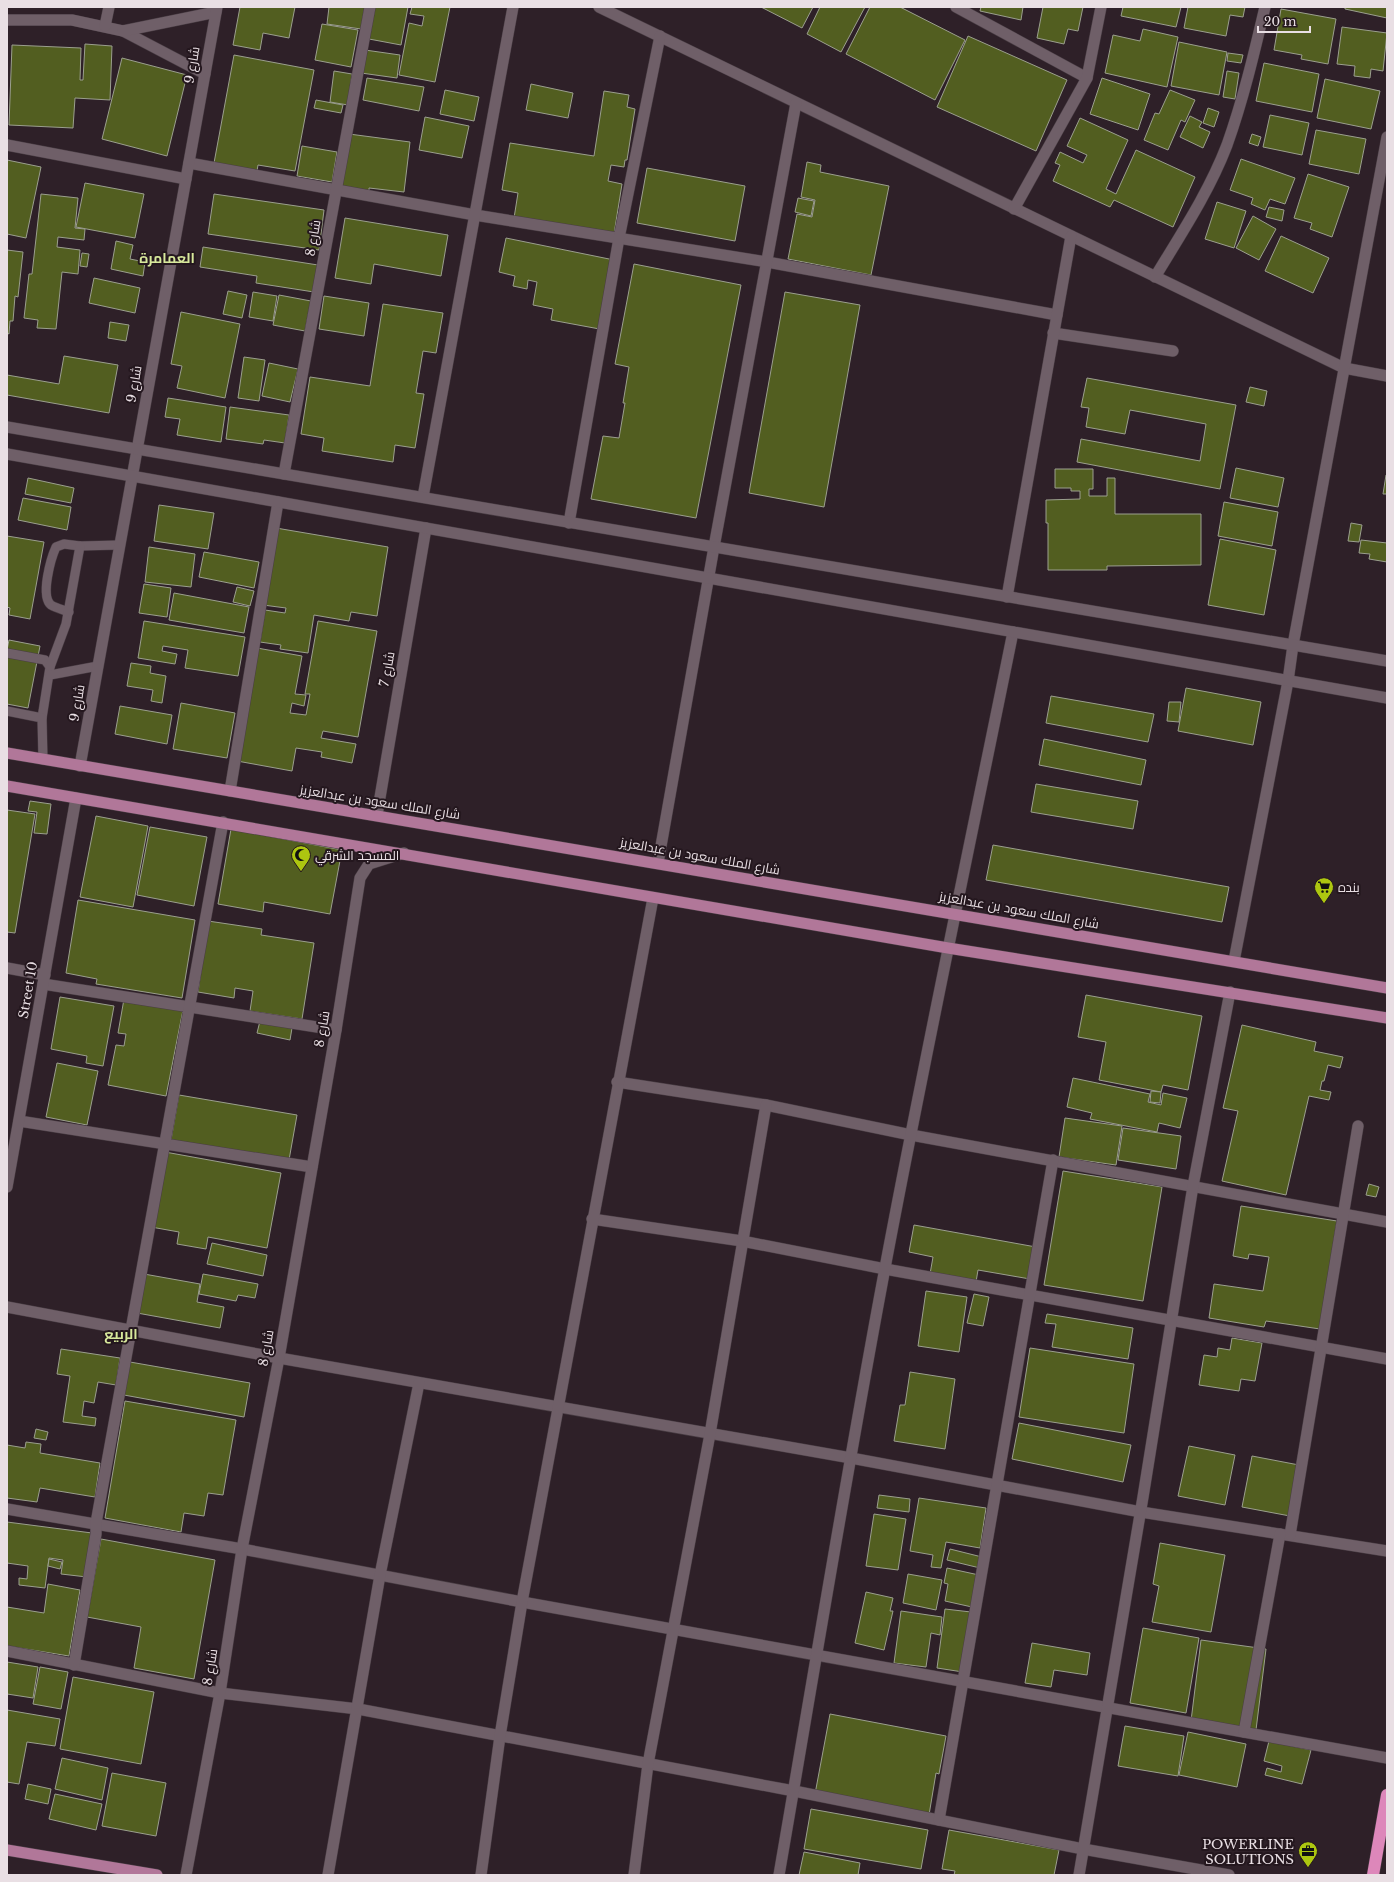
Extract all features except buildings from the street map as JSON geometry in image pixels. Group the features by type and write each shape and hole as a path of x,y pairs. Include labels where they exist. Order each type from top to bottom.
{"highway":[{"path":"1373,1875 1387,1795"}],"main road":[{"name":"شارع الملك سعود بن عبدالعزيز","path":"7,753 956,913 1387,988"},
{"path":"7,786 224,822 653,898 948,948 1387,1018"},
{"path":"7,1850 157,1875"}],"street":[{"path":"105,26 109,7"},
{"name":"شارع 8","path":"284,474 370,7"},
{"path":"423,497 513,7"},
{"path":"599,7 1344,368 1387,376"},
{"path":"956,7 1087,78"},
{"path":"1014,208 1087,78 1101,7"},
{"path":"1155,277 1190,219 1226,146 1247,84 1265,7"},
{"path":"123,31 216,10"},
{"name":"شارع 9","path":"80,766 216,10"},
{"path":"7,20 72,20 105,26 123,31 205,74"},
{"path":"569,523 619,238 660,36"},
{"path":"658,863 714,547 796,103"},
{"path":"1234,961 1288,681 1292,645 1387,137"},
{"path":"7,145 186,179"},
{"path":"189,163 475,215 767,262 1057,315"},
{"path":"1006,597 1071,236"},
{"path":"1053,333 1173,351"},
{"path":"7,427 1387,661"},
{"path":"7,454 1387,698"},
{"path":"230,791 278,502"},
{"name":"شارع 7","path":"377,815 426,528"},
{"path":"779,1875 794,1791 815,1655 885,1269 948,948 1013,632"},
{"name":"Street 10","path":"7,1187 76,798"},
{"path":"74,1665 96,1534 96,1523 224,822"},
{"name":"شارع 8","path":"186,1875 220,1693 242,1549 278,1358 336,1030 360,878 369,864 404,853"},
{"path":"481,1875 500,1736 522,1602 617,1082 653,898"},
{"path":"7,968 44,980 190,1008 336,1030"},
{"path":"1079,1875 1193,1186 1230,992"},
{"path":"617,1082 766,1105 911,1134 1342,1215 1387,1222"},
{"path":"634,1875 648,1764 710,1434 766,1105"},
{"path":"19,1121 312,1167"},
{"path":"1244,1732 1285,1534 1321,1346 1358,1126"},
{"path":"939,1820 1053,1160"},
{"path":"592,1219 742,1241 885,1269 1387,1359"},
{"path":"7,1307 278,1358 851,1458 1140,1512 1387,1551"},
{"path":"328,1875 358,1709 380,1575 419,1383"},
{"path":"7,1509 242,1549 522,1602 1387,1758"},
{"path":"7,1651 220,1693 358,1709 794,1791 1083,1849 1229,1875"}],"lane":[{"path":"69,612 51,604 46,598 46,589 52,554 56,547 64,544 80,546 119,545"},
{"path":"43,760 42,718 50,671 69,612 80,546"},
{"path":"7,654 45,660 50,671"},
{"path":"50,671 98,666"},
{"path":"7,711 42,718"}],"place":[{"name":"المسجد الشرقي","path":"301,872"},
{"name":"بنده","path":"1324,904"},
{"name":"POWERLINE SOLUTIONS","path":"1308,1868"}],"district":[{"name":"العمامرة","path":"167,258"},
{"name":"الربيع","path":"121,1334"}]}
